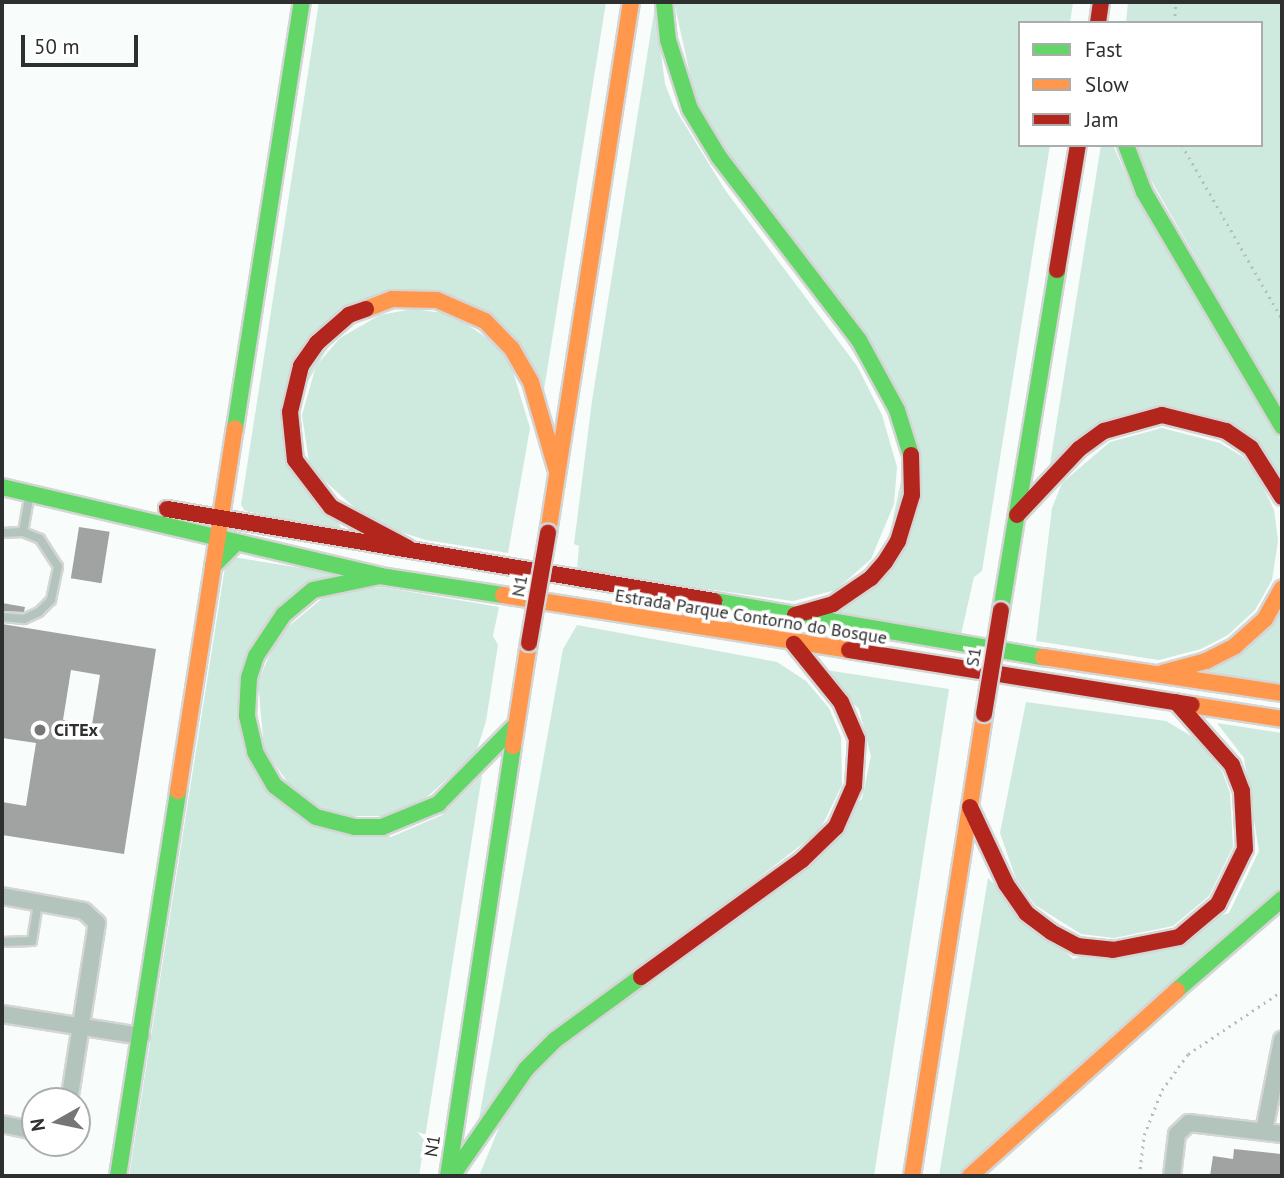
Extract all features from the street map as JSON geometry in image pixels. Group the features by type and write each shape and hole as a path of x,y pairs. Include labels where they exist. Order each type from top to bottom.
{"main road":[{"path":"118,1176 302,2"},
{"name":"N1","path":"450,1176 516,725 631,2"},
{"path":"664,2 671,51 690,109 719,157 859,340 897,410 911,448 912,495 902,530 885,562 871,578 833,604 795,615"},
{"path":"1098,21 1101,2"},
{"name":"S1","path":"912,1176 984,713 1078,147"},
{"path":"1127,147 1144,192 1282,425"},
{"path":"408,548 331,507 295,460 290,412 301,366 317,343 349,315 392,299 414,298 437,300 485,321 512,349 531,382 556,468"},
{"path":"1017,515 1079,449 1104,431 1162,415 1198,421 1226,431 1251,448 1282,497"},
{"path":"2,487 55,497 76,507 143,519 220,525"},
{"path":"55,497 85,495 220,525"},
{"name":"Estrada Parque Contorno do Bosque","path":"220,525 408,548 795,615 881,634 1162,673 1282,693"},
{"name":"Estrada Parque Contorno do Bosque","path":"220,525 236,543 380,576 794,644 1282,719"},
{"path":"214,566 236,543"},
{"path":"380,576 313,590 284,614 256,656 249,677 247,716 255,752 275,786 316,817 355,827 382,827 438,804 516,725"},
{"path":"1162,673 1206,661 1235,646 1265,618 1282,588"},
{"path":"450,1176 526,1069 555,1040 802,860 836,827 855,786 857,739 841,702 794,644"},
{"path":"970,807 1006,884 1026,913 1051,932 1077,946 1114,950 1146,947 1179,937 1218,904 1245,849 1242,791 1232,765 1176,702"},
{"path":"970,1176 1282,899"}],"street":[{"path":"2,896 84,911 97,923 71,1087"},
{"path":"2,1014 141,1036"},
{"path":"1264,1131 1282,1040"},
{"path":"1172,1176 1182,1128 1199,1121 1282,1134"},
{"path":"2,1124 21,1128"}],"lane":[{"path":"23,532 30,492"},
{"path":"2,533 23,532 40,539 51,551 58,584 39,612 23,619 2,617"},
{"path":"2,942 32,941 38,902"}],"path":[{"path":"1174,21 1176,2"},
{"path":"1183,147 1282,319"},
{"path":"1139,1176 1144,1135 1162,1090 1188,1054 1282,991"}],"green space":[{"path":"319,2 606,2 544,390 472,304 353,305 282,425 343,531 245,511 241,505"},
{"path":"674,2 1073,2 1070,21 1018,21 1018,147 1050,147 982,571 974,577 960,639 832,612 881,576 910,438 700,120"},
{"path":"1128,2 1282,2 1282,409 1132,147 1263,147 1263,21 1126,21"},
{"path":"655,6 665,84 674,107 725,190 857,366 882,415 897,467 894,504 871,559 836,590 793,601 577,571 579,546 574,544 592,401"},
{"path":"1101,147 1114,147 1129,182 1282,442 1282,483 1185,410 1050,464"},
{"path":"413,309 452,314 507,352 530,428 508,553 426,540 372,523 310,468 302,415 316,366 340,338 380,315"},
{"path":"1162,428 1220,443 1243,457 1260,480 1274,510 1278,541 1272,580 1255,610 1228,635 1201,649 1159,660 1036,641 1052,508 1062,483 1110,442"},
{"path":"233,557 345,575 249,647 262,783 391,837 442,815 482,775 419,1176 129,1176 225,567"},
{"path":"382,587 499,607 493,636 498,645 486,721 476,753 406,816 335,816 293,790 264,749 258,682 278,635 330,592"},
{"path":"1282,602 1282,686 1201,673"},
{"path":"577,625 777,662 806,681 829,708 841,737 842,785 820,830 637,973 477,1130 563,649"},
{"path":"813,668 949,689 874,1176 479,1176 507,1108 545,1059 862,799 871,756 859,709"},
{"path":"1026,702 1166,721 1198,740 1222,771 1230,793 1233,847 1209,896 1173,926 1114,938 1081,934 1035,905 1016,879 1000,833"},
{"path":"1217,723 1282,733 1282,887 959,1176 939,1176 988,878 1073,959 1229,913 1259,851 1244,758"}],"building":[{"path":"79,527 110,532 101,583 71,578"},
{"path":"2,603 25,607 24,612 2,611"},
{"path":"2,624 156,649 124,854 2,835 2,802 26,806 36,743 2,738","holes":["71,670 100,675 92,725 63,720"]},
{"path":"1234,1149 1281,1154 1282,1176 1210,1176 1213,1156 1233,1159"}],"traffic: fast":[{"path":"235,428 302,2"},
{"path":"664,2 668,40 690,109 719,157 859,340 897,410 911,455"},
{"path":"1127,147 1144,192 1282,426"},
{"path":"1001,610 1057,270"},
{"path":"2,487 380,576 503,595"},
{"path":"213,566 236,543"},
{"path":"380,576 313,590 284,614 256,656 249,677 247,716 255,752 275,786 316,817 355,827 382,827 438,804 516,725"},
{"path":"714,601 1043,657"},
{"path":"448,1176 513,746"},
{"path":"118,1176 178,791"},
{"path":"1177,990 1282,899"},
{"path":"452,1176 526,1069 555,1040 641,977"}],"traffic: slow":[{"path":"548,533 631,2"},
{"path":"366,309 392,299 437,300 485,321 512,349 531,382 556,468"},
{"path":"178,791 235,428"},
{"path":"1162,673 1206,661 1235,646 1265,619 1282,588"},
{"path":"503,595 849,650"},
{"path":"513,746 529,643"},
{"path":"1043,657 1282,693"},
{"path":"1192,705 1282,719"},
{"path":"912,1176 984,714"},
{"path":"970,1176 1177,990"}],"traffic: jam":[{"path":"1098,21 1101,2"},
{"path":"1057,270 1078,147"},
{"path":"366,309 349,315 317,343 301,366 290,412 295,460 331,507 408,548"},
{"path":"1017,515 1079,449 1104,431 1162,415 1226,431 1251,448 1282,497"},
{"path":"795,615 833,604 871,578 885,562 898,541 912,495 911,455"},
{"path":"167,509 714,601"},
{"path":"529,643 548,533"},
{"path":"984,714 1001,610"},
{"path":"641,977 802,860 836,827 854,786 857,739 841,702 794,644"},
{"path":"849,650 1192,705"},
{"path":"970,807 1006,884 1026,913 1051,932 1077,946 1113,950 1179,937 1218,904 1245,849 1242,791 1232,765 1176,702"}],"place":[{"name":"CiTEx","path":"40,730"}]}
